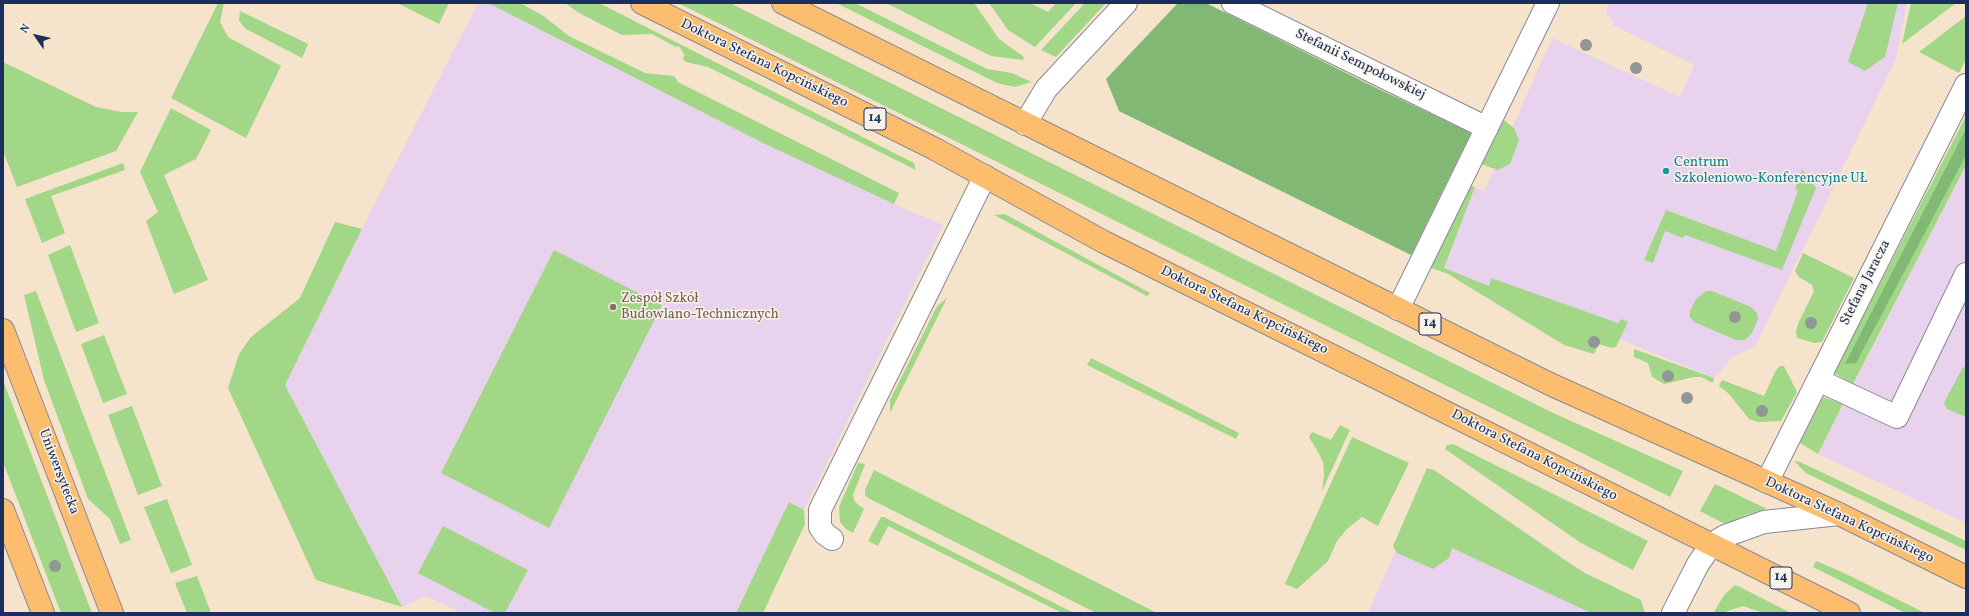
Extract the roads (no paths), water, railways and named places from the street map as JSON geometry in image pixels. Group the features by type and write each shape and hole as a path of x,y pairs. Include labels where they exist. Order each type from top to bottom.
{"main road":[{"name":"Doktora Stefana Kopcińskiego","path":"642,3 935,149 1111,245 1849,613"},
{"name":"Doktora Stefana Kopcińskiego","path":"783,3 1552,385 1839,514 1966,577"},
{"name":"Uniwersytecka","path":"3,330 112,613"},
{"path":"3,510 43,613"}],"street":[{"path":"1025,124 1046,89 1126,3"},
{"name":"Stefanii Sempołowskiej","path":"1233,3 1487,128"},
{"path":"1398,309 1548,3"},
{"name":"Stefana Jaracza","path":"1767,482 1966,85"},
{"path":"832,539 825,534 820,527 820,510 862,422 985,176"},
{"path":"1818,380 1897,417 1966,274"},
{"path":"1673,613 1698,564 1712,544 1725,536 1764,522 1839,514"}],"place":[{"name":"Centrum Szkoleniowo-Konferencyjne UŁ","path":"1666,171"},
{"name":"Zespół Szkół Budowlano-Technicznych","path":"613,307"}]}
